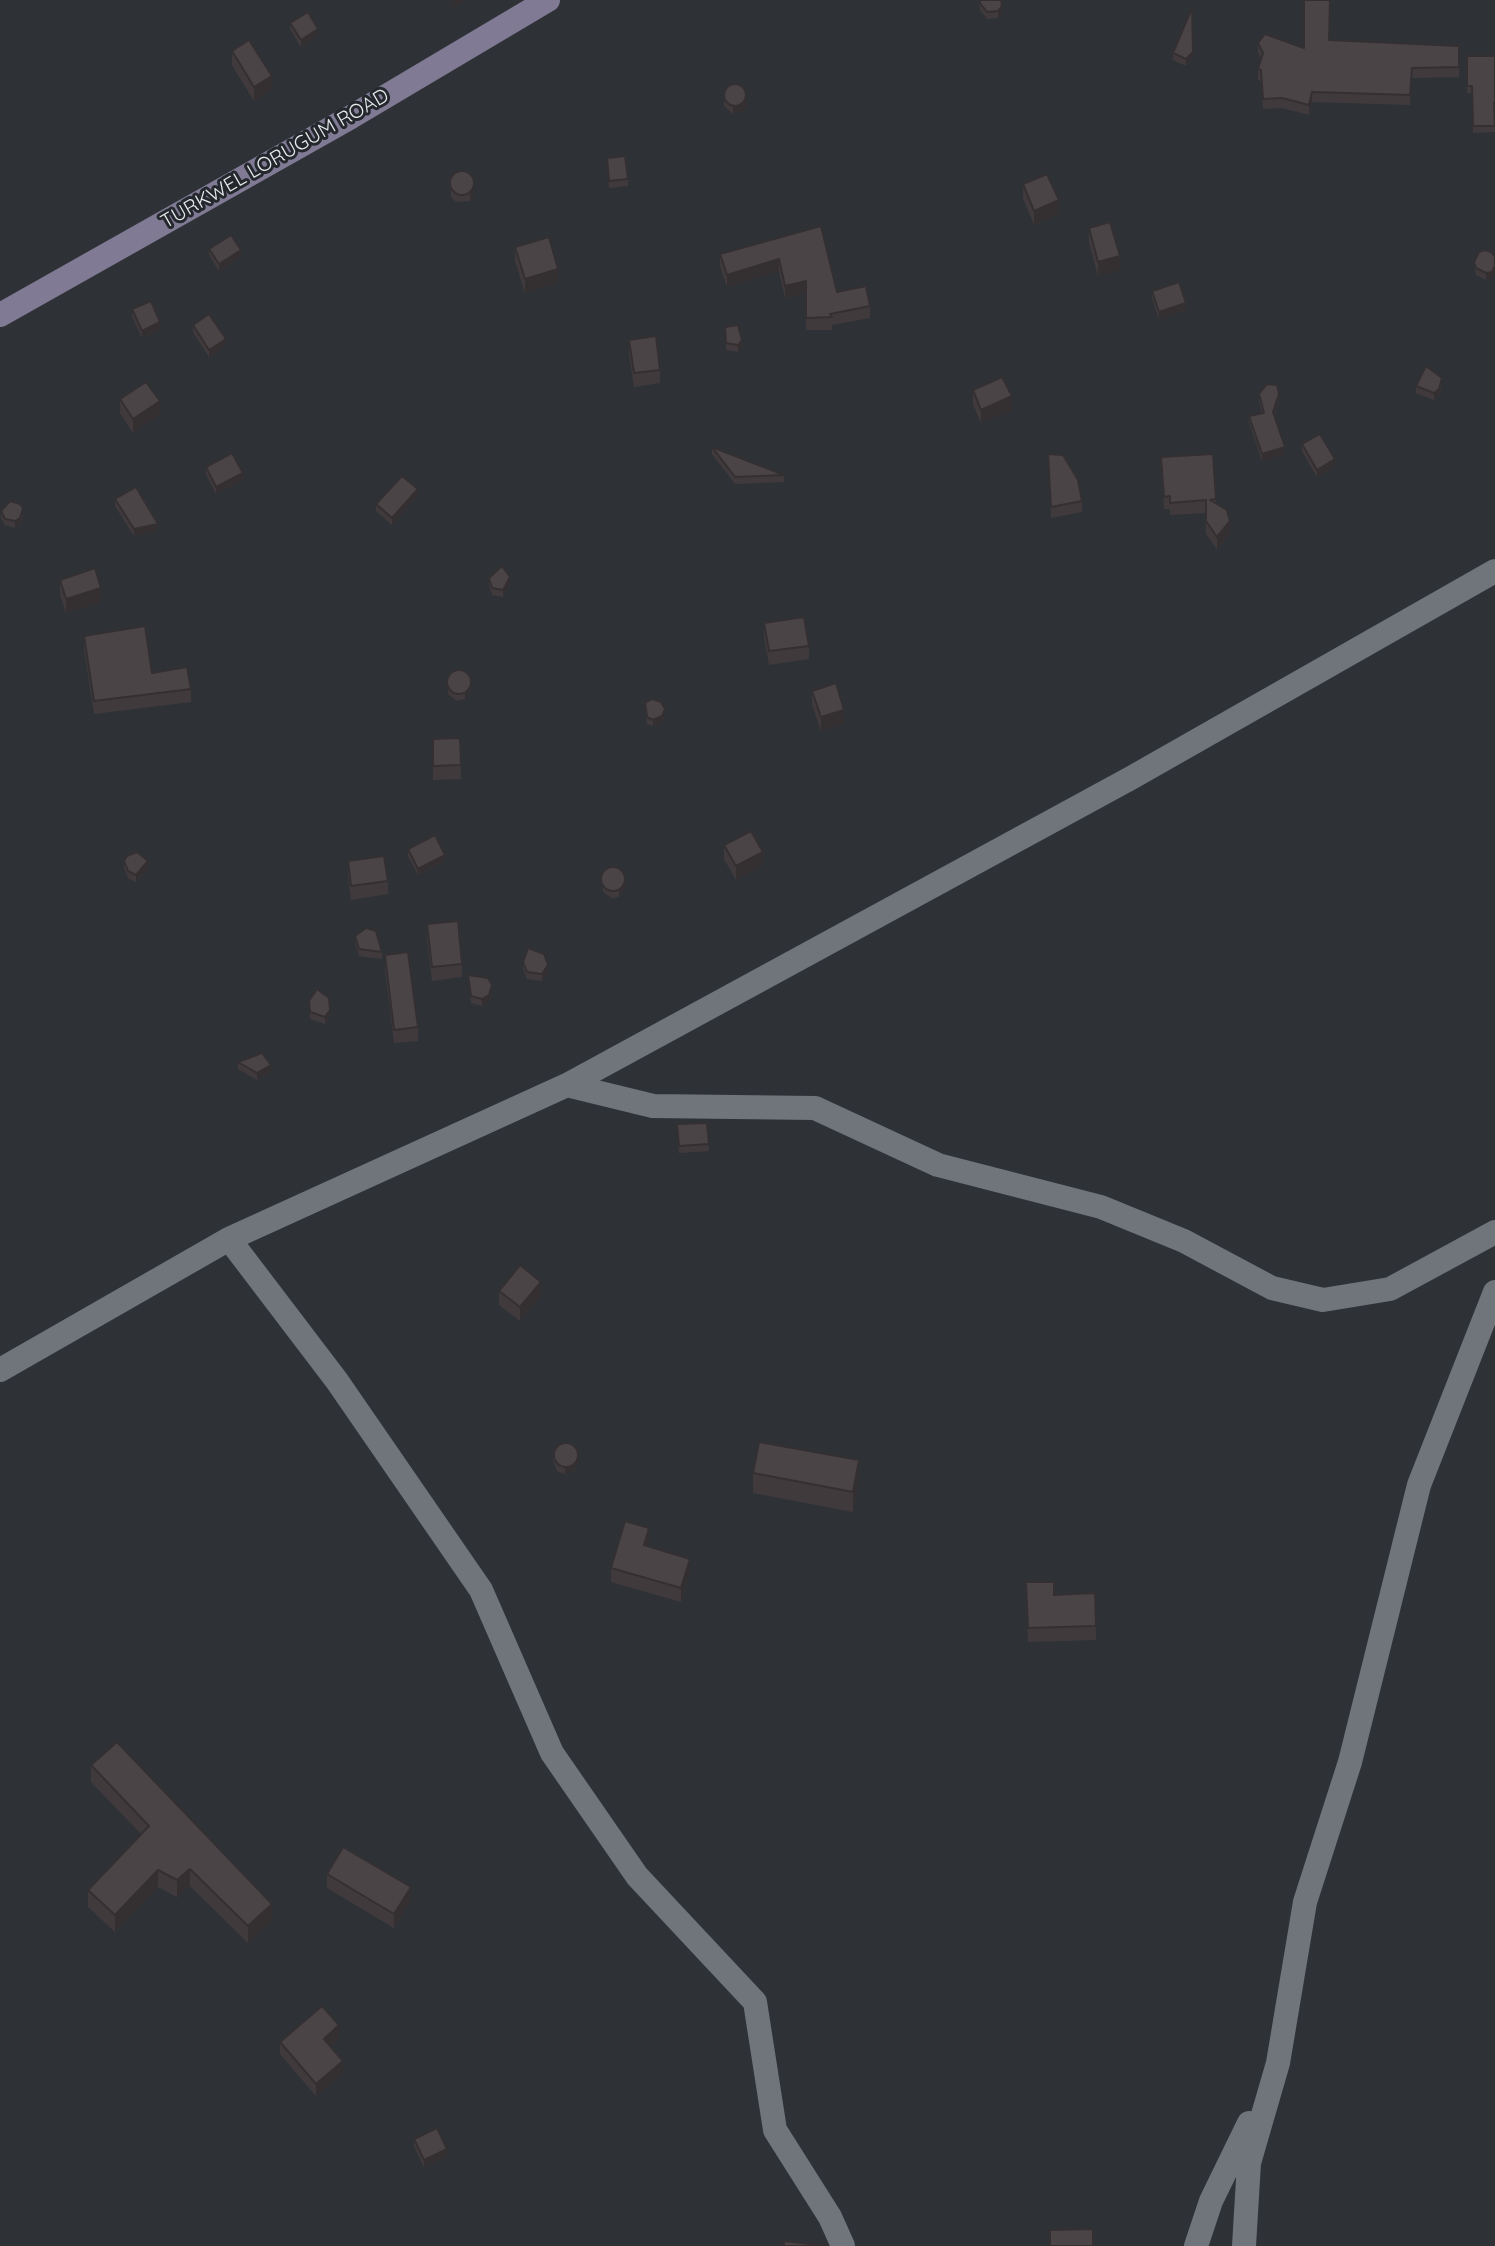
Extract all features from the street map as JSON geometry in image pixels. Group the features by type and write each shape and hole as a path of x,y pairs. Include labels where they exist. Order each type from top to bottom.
{"main road":[{"name":"TURKWEL LORUGUM ROAD","path":"0,315 351,117 548,0"}],"street":[{"path":"0,1370 229,1239 567,1085 1131,778 1495,571"},
{"path":"567,1085 653,1106 815,1108 938,1165 1101,1207 1184,1241 1272,1288 1323,1300 1390,1289 1495,1232"},
{"path":"229,1239 337,1381 481,1590 560,1766 637,1876 755,2002 775,2130 830,2217 843,2246"},
{"path":"1244,2246 1249,2163 1278,2063 1305,1902 1350,1762 1419,1485 1495,1292"},
{"path":"1196,2246 1211,2201 1278,2063"}],"building":[{"path":"980,0 1001,0 1002,6 998,11 987,12"},
{"path":"1304,0 1330,0 1329,40 1459,46 1459,67 1412,68 1410,95 1312,92 1309,105 1282,98 1263,99 1261,70 1258,69 1263,53 1258,43 1265,34 1304,48"},
{"path":"1192,8 1193,52 1186,59 1173,53"},
{"path":"308,12 318,29 301,40 290,23"},
{"path":"249,40 272,76 254,87 232,51"},
{"path":"1467,56 1495,56 1495,126 1473,126 1472,86 1467,86"},
{"path":"735,84 743,87 746,95 743,103 735,106 727,103 724,95 727,87"},
{"path":"625,156 628,179 609,181 607,158"},
{"path":"462,171 471,174 474,183 471,192 462,195 453,192 450,183 453,174"},
{"path":"1047,174 1059,200 1034,211 1023,184"},
{"path":"1110,222 1120,256 1098,262 1089,228"},
{"path":"821,226 837,292 866,286 870,306 830,314 832,317 806,318 806,281 785,286 779,259 727,275 720,254"},
{"path":"231,235 241,250 219,264 209,249"},
{"path":"549,237 558,269 525,279 515,247"},
{"path":"1485,250 1495,257 1492,272 1486,273 1476,268 1474,262 1479,252"},
{"path":"1179,282 1186,303 1159,312 1152,291"},
{"path":"151,301 160,322 142,331 132,309"},
{"path":"209,314 226,339 209,350 193,325"},
{"path":"738,325 742,340 738,345 726,343 725,327"},
{"path":"656,336 660,370 634,373 629,340"},
{"path":"1426,366 1442,378 1439,389 1434,393 1416,386"},
{"path":"1002,377 1012,396 981,410 973,390"},
{"path":"146,382 160,401 133,419 120,399"},
{"path":"1267,384 1277,385 1279,394 1273,412 1285,447 1262,454 1249,416 1264,413 1259,394"},
{"path":"1320,434 1335,459 1317,470 1302,444"},
{"path":"712,447 784,475 735,477"},
{"path":"232,453 243,473 216,487 206,467"},
{"path":"1048,454 1063,455 1078,480 1082,501 1051,507"},
{"path":"1213,454 1216,499 1210,500 1227,510 1230,521 1217,537 1206,521 1206,500 1170,503 1170,496 1164,497 1161,457"},
{"path":"402,476 418,489 392,518 376,504"},
{"path":"136,487 158,524 134,529 115,499"},
{"path":"10,501 23,508 20,518 15,521 5,519 1,511"},
{"path":"502,566 510,577 503,590 492,588 489,578"},
{"path":"95,568 101,588 66,599 60,580"},
{"path":"804,617 809,646 769,651 764,623"},
{"path":"145,626 152,673 187,667 191,689 94,701 84,636"},
{"path":"459,670 467,674 471,682 467,690 459,694 451,690 447,682 451,674"},
{"path":"836,683 844,710 821,717 812,691"},
{"path":"652,699 661,702 665,709 662,716 653,720 647,717 645,703"},
{"path":"460,738 461,765 433,766 433,739"},
{"path":"751,831 763,852 736,866 724,845"},
{"path":"435,835 445,855 418,869 408,849"},
{"path":"137,852 148,861 136,875 128,871 124,861 127,856"},
{"path":"384,856 388,881 351,886 348,861"},
{"path":"613,867 621,871 625,879 621,887 613,891 605,887 601,879 605,871"},
{"path":"458,921 462,964 432,967 427,924"},
{"path":"366,928 376,931 382,952 359,949 355,936"},
{"path":"528,948 544,954 548,965 542,974 527,972 523,962"},
{"path":"408,952 418,1027 394,1030 385,955"},
{"path":"468,975 488,978 492,985 489,995 482,999 471,996"},
{"path":"317,989 329,998 330,1010 325,1017 310,1012 309,1001"},
{"path":"262,1053 271,1065 257,1073 238,1062"},
{"path":"707,1123 709,1144 679,1146 677,1124"},
{"path":"520,1265 541,1282 520,1307 499,1291"},
{"path":"759,1442 859,1460 853,1492 753,1473"},
{"path":"566,1443 577,1450 578,1455 571,1466 566,1467 555,1460 554,1455 561,1444"},
{"path":"625,1521 649,1528 644,1545 690,1559 681,1588 611,1568"},
{"path":"1026,1582 1054,1582 1054,1595 1095,1593 1096,1626 1028,1628"},
{"path":"117,1742 272,1904 248,1926 190,1869 177,1880 158,1870 115,1915 88,1890 149,1826 91,1765"},
{"path":"343,1847 411,1887 394,1914 327,1874"},
{"path":"322,2006 339,2025 324,2039 343,2061 316,2084 280,2042"},
{"path":"437,2128 447,2149 424,2160 414,2139"},
{"path":"1093,2229 1093,2246 1050,2246 1050,2230"},
{"path":"784,2241 828,2246 784,2246"}]}
